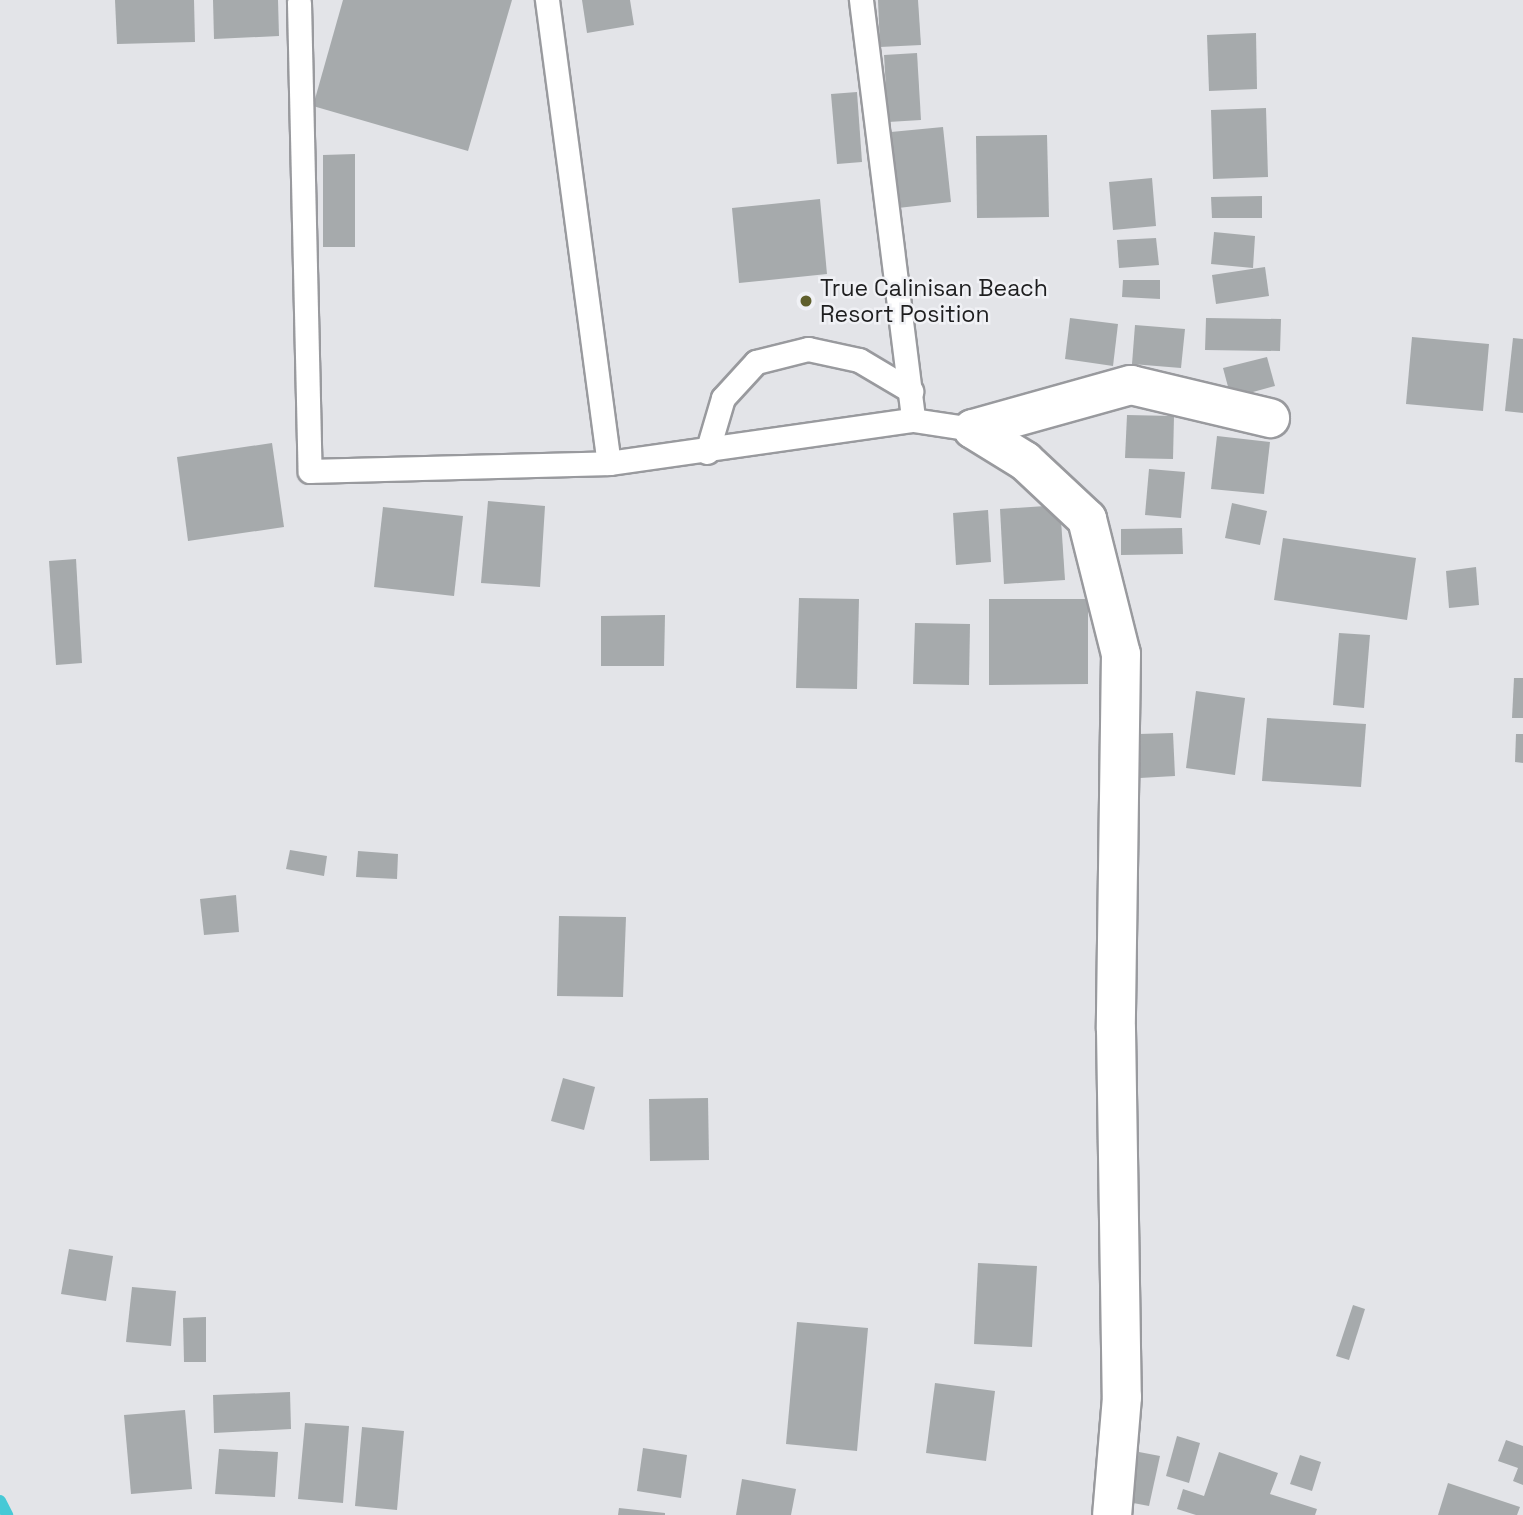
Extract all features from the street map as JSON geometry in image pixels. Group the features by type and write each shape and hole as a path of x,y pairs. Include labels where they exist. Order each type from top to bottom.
{"street":[{"path":"973,429 1131,385 1270,418"},
{"path":"973,429 1025,461 1087,519 1121,654 1116,1029 1122,1397 1112,1515"}],"lane":[{"path":"547,0 609,463"},
{"path":"861,0 913,420"},
{"path":"299,3 310,471 609,463 707,452 913,420 973,429"},
{"path":"707,452 723,398 756,362 808,349 859,360 911,391"}],"building":[{"path":"115,0 194,0 195,42 117,44"},
{"path":"213,0 278,0 279,36 214,39"},
{"path":"343,0 512,0 468,151 313,106"},
{"path":"582,0 630,0 634,25 587,33"},
{"path":"878,0 918,0 921,45 880,47"},
{"path":"1256,33 1257,89 1209,91 1207,35"},
{"path":"917,53 921,120 888,122 884,55"},
{"path":"857,92 862,162 837,164 831,94"},
{"path":"1266,108 1268,177 1213,179 1211,110"},
{"path":"943,127 951,202 898,208 891,132"},
{"path":"1047,135 1049,217 977,218 976,136"},
{"path":"355,154 355,247 323,247 323,155"},
{"path":"1152,178 1156,226 1113,230 1109,182"},
{"path":"1262,196 1262,218 1212,218 1211,197"},
{"path":"820,199 827,274 739,283 732,208"},
{"path":"1214,232 1255,236 1253,268 1211,264"},
{"path":"1156,238 1159,265 1119,268 1117,240"},
{"path":"1265,267 1269,296 1216,304 1212,275"},
{"path":"1123,280 1160,280 1160,299 1122,297"},
{"path":"1070,318 1118,324 1113,366 1065,359"},
{"path":"1206,318 1281,319 1280,351 1205,350"},
{"path":"1135,325 1185,329 1181,368 1132,364"},
{"path":"1412,337 1489,344 1483,411 1406,404"},
{"path":"1513,338 1523,339 1523,413 1505,411"},
{"path":"1267,357 1275,386 1231,398 1223,368"},
{"path":"1127,415 1174,416 1173,459 1125,458"},
{"path":"1217,436 1270,442 1264,494 1211,489"},
{"path":"272,443 284,527 188,541 177,457"},
{"path":"1149,469 1185,472 1181,518 1145,515"},
{"path":"488,501 545,506 540,587 481,583"},
{"path":"1232,503 1267,511 1260,545 1225,538"},
{"path":"1060,505 1065,580 1004,584 1000,509"},
{"path":"383,507 463,516 454,596 374,587"},
{"path":"988,510 991,562 956,565 953,513"},
{"path":"1182,528 1183,554 1121,555 1121,529"},
{"path":"1283,538 1416,558 1407,620 1274,600"},
{"path":"76,559 82,663 56,665 49,561"},
{"path":"1476,567 1479,605 1449,608 1446,571"},
{"path":"799,598 859,599 857,689 796,688"},
{"path":"989,599 1088,599 1088,684 989,685"},
{"path":"665,615 664,666 601,666 601,616"},
{"path":"915,623 970,624 969,685 913,684"},
{"path":"1339,633 1370,635 1364,708 1333,705"},
{"path":"1514,678 1523,678 1523,718 1512,718"},
{"path":"1196,691 1245,698 1235,775 1186,768"},
{"path":"1267,718 1366,724 1361,787 1262,781"},
{"path":"1173,733 1175,776 1140,778 1139,734"},
{"path":"1516,734 1523,734 1523,763 1515,762"},
{"path":"290,850 327,856 324,876 286,869"},
{"path":"358,851 398,854 397,879 356,877"},
{"path":"236,895 239,932 204,935 200,899"},
{"path":"559,916 626,917 623,997 557,996"},
{"path":"563,1078 595,1087 584,1130 551,1121"},
{"path":"708,1098 709,1160 650,1161 649,1099"},
{"path":"69,1249 113,1256 106,1301 61,1294"},
{"path":"978,1263 1037,1266 1032,1347 974,1344"},
{"path":"132,1287 176,1291 171,1346 126,1342"},
{"path":"1353,1305 1365,1309 1349,1360 1336,1356"},
{"path":"206,1317 206,1362 184,1362 183,1318"},
{"path":"797,1322 868,1328 857,1451 786,1444"},
{"path":"935,1383 995,1391 986,1461 926,1453"},
{"path":"290,1392 291,1429 214,1433 213,1395"},
{"path":"185,1410 192,1489 131,1494 124,1415"},
{"path":"305,1423 349,1426 343,1503 298,1499"},
{"path":"362,1427 404,1431 397,1510 355,1506"},
{"path":"1177,1436 1200,1443 1189,1483 1166,1476"},
{"path":"1506,1440 1523,1446 1523,1485 1513,1481 1518,1468 1498,1461"},
{"path":"643,1448 687,1455 681,1498 637,1491"},
{"path":"219,1449 278,1452 275,1497 215,1494"},
{"path":"1139,1452 1160,1456 1149,1506 1128,1502"},
{"path":"1219,1452 1278,1473 1270,1494 1317,1509 1315,1515 1196,1515 1177,1509 1183,1489 1204,1496"},
{"path":"1300,1455 1321,1462 1312,1491 1290,1484"},
{"path":"742,1479 796,1489 791,1515 736,1515"},
{"path":"1448,1483 1520,1507 1517,1515 1438,1515"},
{"path":"619,1508 665,1513 665,1515 618,1515"}],"waterway":[{"path":"0,1501 7,1515"}],"place":[{"name":"True Calinisan Beach Resort Position","path":"806,301"}]}
